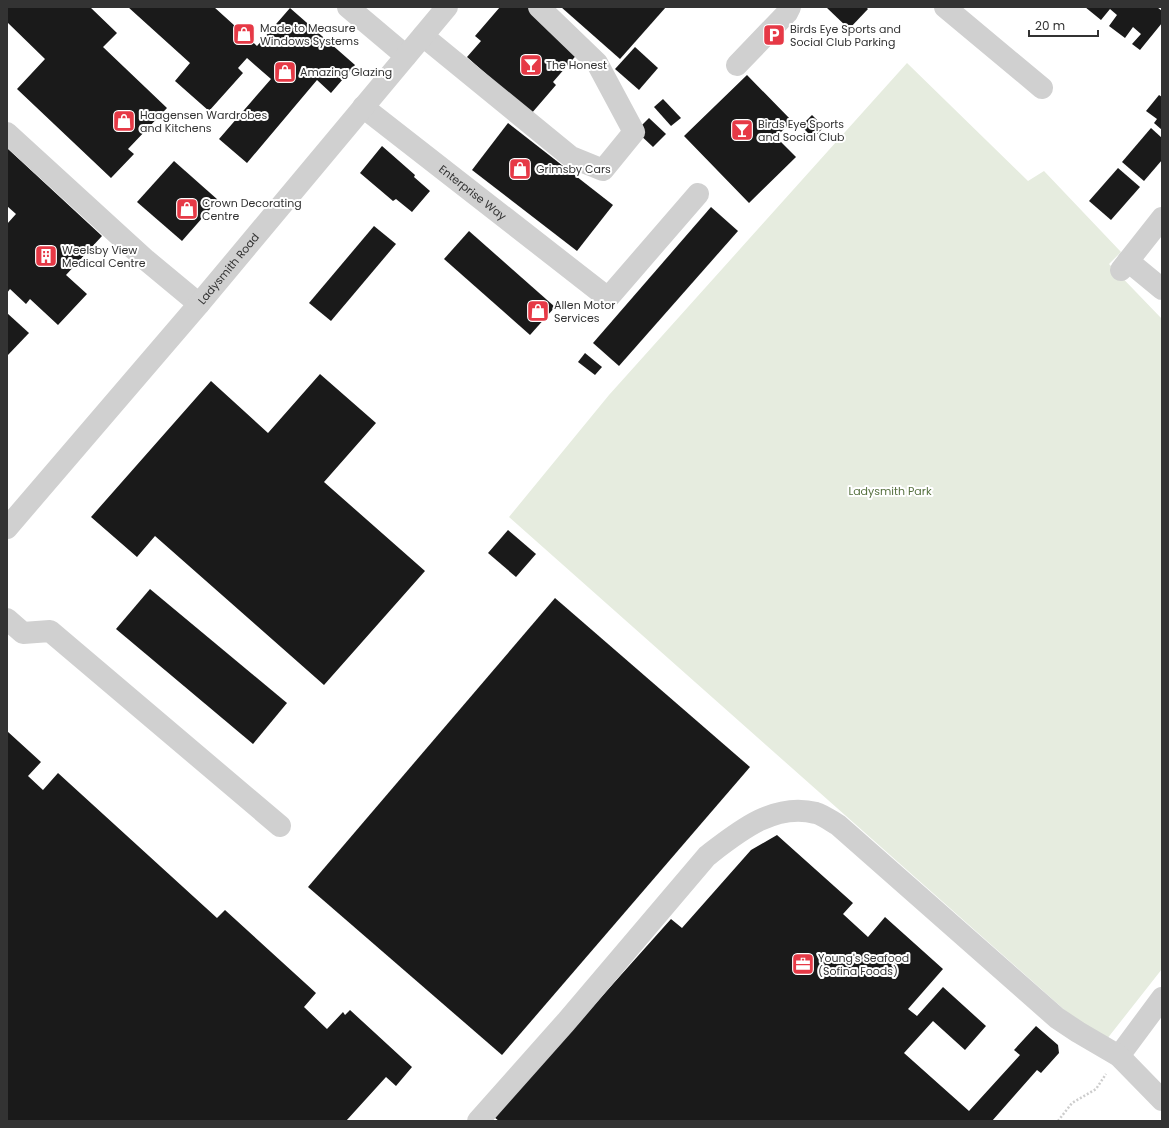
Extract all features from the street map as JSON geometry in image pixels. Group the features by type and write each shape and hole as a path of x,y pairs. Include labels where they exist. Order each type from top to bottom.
{"street":[{"path":"348,7 406,56"},
{"name":"Ladysmith Road","path":"7,528 199,304 448,7"},
{"path":"423,36 571,157 603,170 634,132 597,63 539,7"},
{"path":"737,66 787,13 790,7"},
{"path":"945,7 1042,88"},
{"name":"Enterprise Way","path":"363,107 608,298 698,194"},
{"path":"7,133 146,260 199,304"},
{"path":"1162,218 1125,266 1162,289"},
{"path":"7,619 23,633 50,631 280,826"},
{"path":"478,1121 566,1022 707,856 749,826 779,812 797,811 817,814 838,825 1057,1018 1118,1056 1162,1100"},
{"path":"1118,1056 1162,998"}],"path":[{"path":"1058,1121 1072,1103 1096,1089 1118,1056"}],"green space":[{"name":"Ladysmith Park","path":"907,63 1028,181 1044,171 1121,252 1109,264 1162,319 1162,969 1103,1044 509,517 609,395"}],"building":[{"path":"7,7 90,7 117,33 103,47 167,108 128,149 134,154 111,178 17,89 45,59 7,22"},
{"path":"128,7 214,7 257,46 290,8 355,65 331,93 317,80 247,163 219,139 271,79 247,58 238,68 243,73 209,111 175,81 190,63"},
{"path":"500,7 532,7 580,51 553,82 556,85 531,114 467,57 481,41 475,36"},
{"path":"561,7 666,7 620,59"},
{"path":"826,7 866,7 868,9 849,29"},
{"path":"1085,7 1157,7 1162,11 1162,23 1140,50 1132,44 1141,34 1133,27 1125,38 1109,26 1117,15 1110,9 1101,20"},
{"path":"635,47 658,68 639,90 615,69"},
{"path":"747,75 792,121 776,137 796,157 749,203 684,136"},
{"path":"1159,95 1162,97 1162,130 1154,123 1157,119 1146,111"},
{"path":"663,99 681,118 671,126 654,107"},
{"path":"812,115 824,127 813,138 801,126"},
{"path":"649,118 666,134 653,147 636,131"},
{"path":"508,123 613,205 577,251 472,170"},
{"path":"1151,128 1162,138 1162,160 1144,181 1122,162"},
{"path":"382,146 415,175 414,177 430,191 412,212 396,199 393,201 360,173"},
{"name":"Weelsby View Medical Centre","path":"7,148 102,236 66,275 87,294 58,325 30,299 26,304 10,289 7,293 7,224 16,214 7,206"},
{"path":"174,161 218,200 182,241 137,202"},
{"path":"1118,168 1140,187 1111,220 1089,201"},
{"path":"711,207 738,231 619,366 593,343"},
{"path":"374,226 396,244 331,321 309,303"},
{"path":"469,231 555,307 530,335 444,259"},
{"path":"7,313 29,333 7,356"},
{"path":"585,353 602,367 595,375 578,362"},
{"path":"320,374 376,423 324,482 425,571 324,685 155,536 137,557 91,517 211,381 268,433"},
{"path":"508,530 536,554 516,577 488,553"},
{"path":"150,589 287,703 253,744 116,629"},
{"path":"555,598 750,767 502,1055 308,887"},
{"path":"7,731 41,762 28,776 43,790 58,773 217,918 225,910 316,993 304,1007 327,1029 343,1012 345,1015 350,1010 412,1067 396,1086 386,1077 346,1121 7,1121"},
{"path":"777,835 853,903 843,914 868,937 885,917 943,969 908,1009 917,1016 943,987 986,1026 965,1050 933,1021 904,1053 969,1111 1020,1055 1014,1050 1036,1026 1058,1045 1059,1053 1041,1073 1037,1070 992,1121 499,1121 494,1117 671,919 682,928 751,850"}],"place":[{"name":"Made to Measure Windows Systems","path":"244,34"},
{"name":"Birds Eye Sports and Social Club Parking","path":"774,35"},
{"name":"The Honest","path":"531,65"},
{"name":"Amazing Glazing","path":"285,72"},
{"name":"Haagensen Wardrobes and Kitchens","path":"124,121"},
{"name":"Birds Eye Sports and Social Club","path":"742,130"},
{"name":"Grimsby Cars","path":"520,169"},
{"name":"Crown Decorating Centre","path":"187,209"},
{"name":"Weelsby View Medical Centre","path":"46,256"},
{"name":"Allen Motor Services","path":"538,311"},
{"name":"Young's Seafood (Sofina Foods)","path":"803,964"}]}
